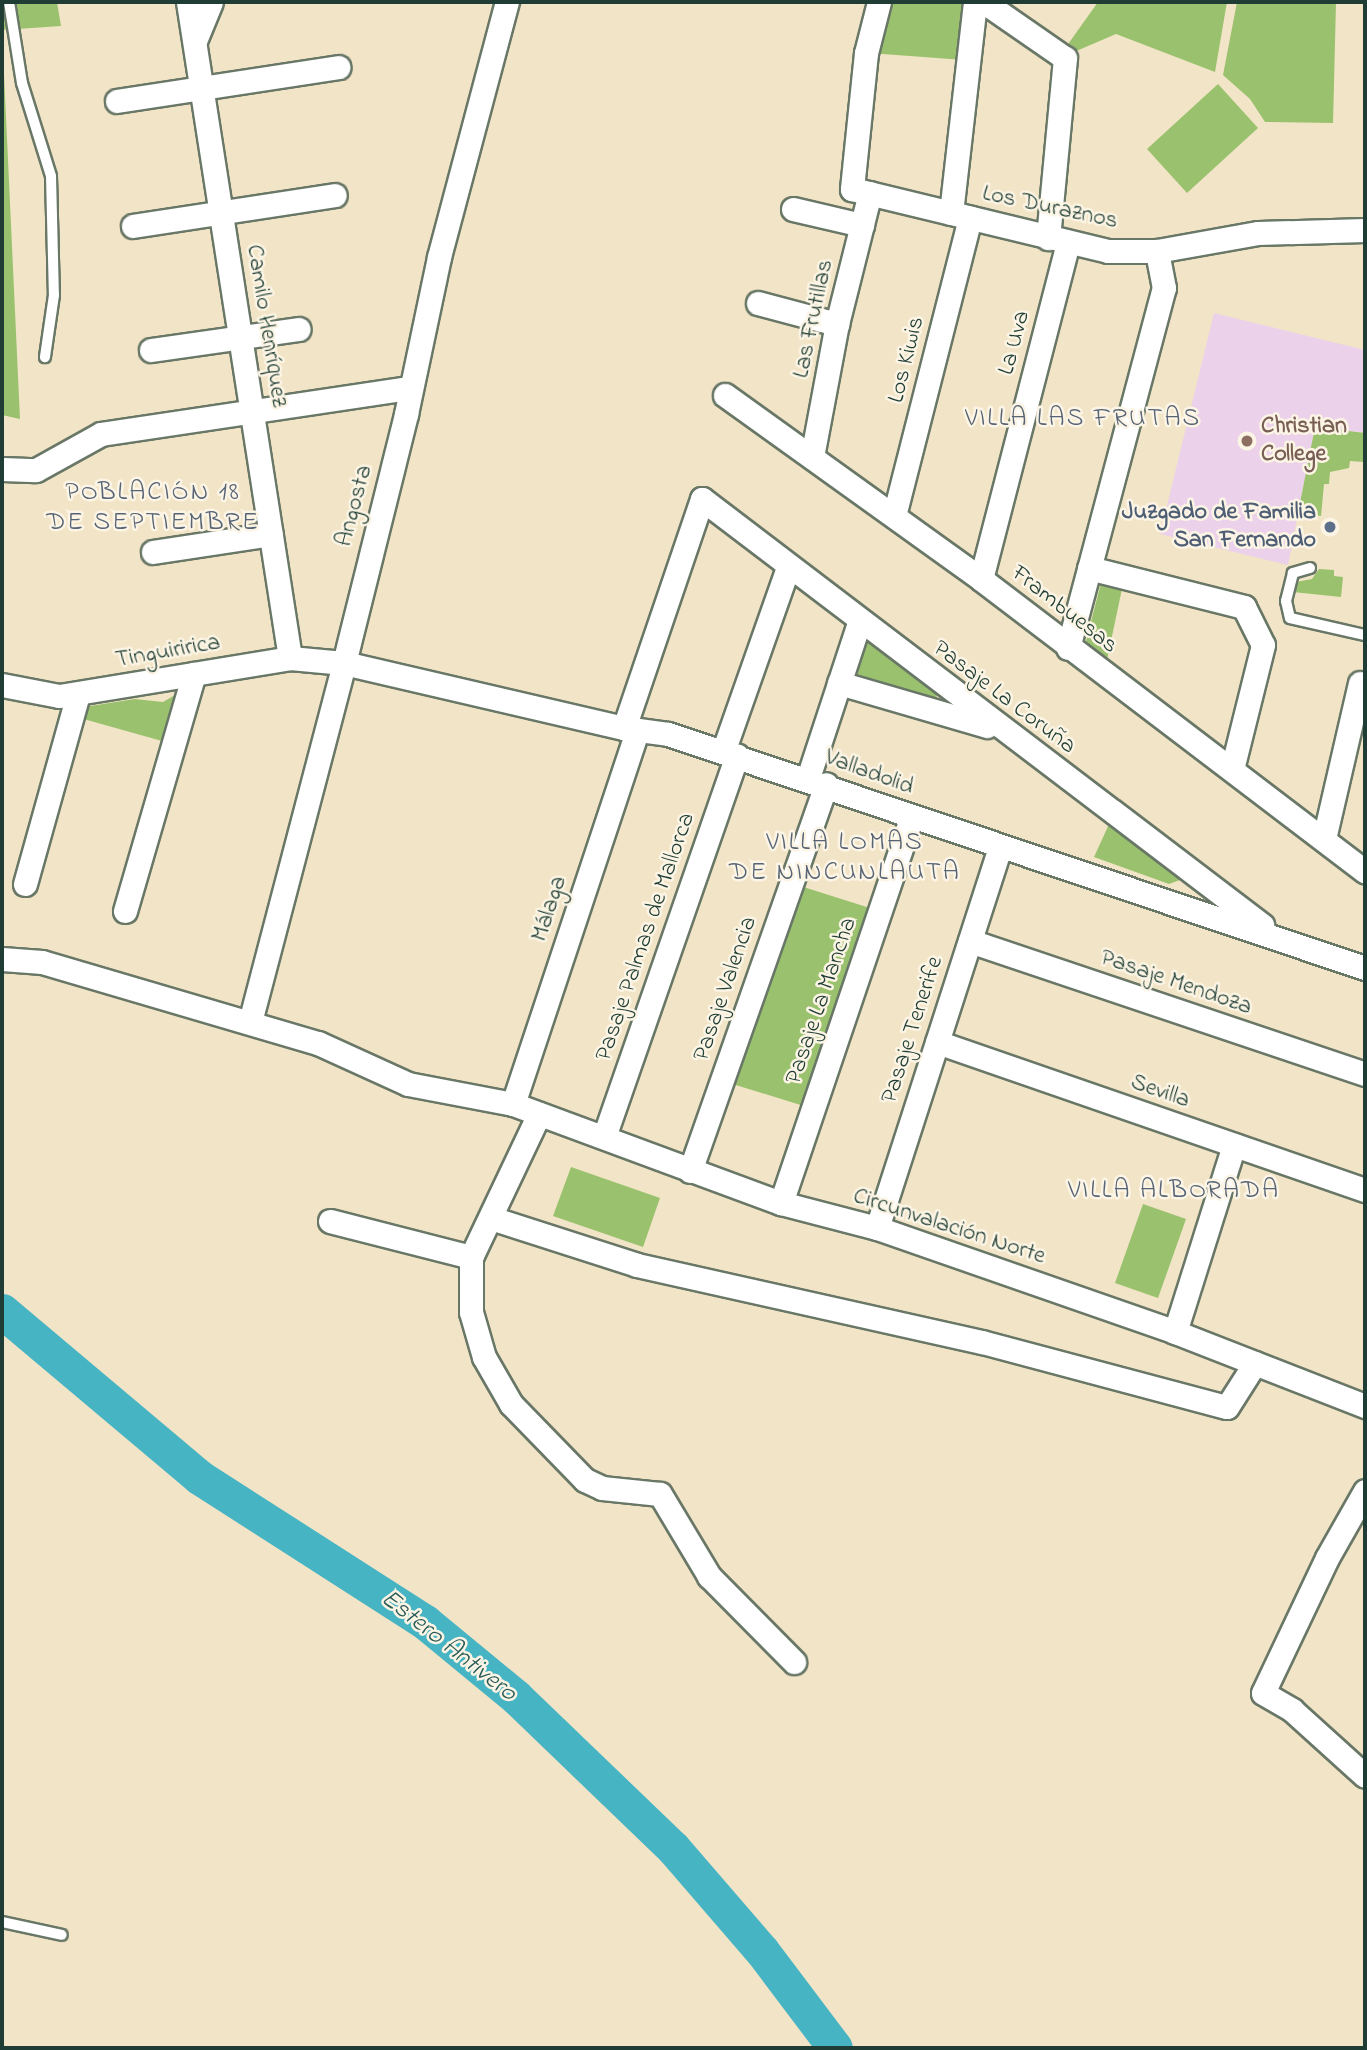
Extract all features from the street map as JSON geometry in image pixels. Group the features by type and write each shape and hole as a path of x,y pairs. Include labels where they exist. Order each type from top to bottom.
{"street":[{"name":"Camilo Henríquez","path":"188,2 290,658"},
{"path":"194,44 211,2"},
{"name":"Angosta","path":"250,1022 345,663 442,244 507,2"},
{"name":"Las Frutillas","path":"813,457 837,324 862,225 866,53 879,2"},
{"name":"Los Kiwis","path":"894,516 960,216 975,2"},
{"name":"La Uva","path":"981,579 1058,240 1065,58 984,2"},
{"path":"117,101 338,67"},
{"name":"Los Duraznos","path":"861,191 1108,251 1157,251 1258,233 1365,230"},
{"path":"133,226 335,195"},
{"path":"793,209 862,225"},
{"path":"1068,648 1164,288 1157,251"},
{"path":"758,303 837,324"},
{"path":"151,350 299,328"},
{"path":"2,469 18,472 45,467 92,436 410,388"},
{"name":"Frambuesas","path":"725,395 981,579 1365,872"},
{"name":"Pasaje La Coruña","path":"702,499 1001,730 1278,936"},
{"name":"Málaga","path":"513,1104 702,499"},
{"path":"153,552 271,534"},
{"name":"Pasaje Palmas de Mallorca","path":"604,1137 730,754 788,567"},
{"path":"1089,568 1244,607 1263,645 1232,769"},
{"name":"Pasaje Valencia","path":"690,1171 817,781 839,683 860,620"},
{"name":"Tinguiririca","path":"2,685 46,696 78,694 290,658 345,663"},
{"name":"Valladolid","path":"345,663 631,729 668,734 817,781 1000,848 1278,936 1365,968"},
{"path":"125,911 194,674"},
{"path":"839,683 1001,730"},
{"path":"1324,839 1360,683"},
{"path":"25,884 78,694"},
{"name":"Pasaje La Mancha","path":"780,1203 912,817"},
{"name":"Pasaje Tenerife","path":"877,1228 1000,848"},
{"name":"Pasaje Mendoza","path":"970,941 1365,1074"},
{"name":"Circunvalación Norte","path":"2,959 42,962 250,1022 318,1043 408,1084 513,1104 780,1203 877,1228 1175,1332 1365,1406"},
{"name":"Sevilla","path":"937,1042 1365,1190"},
{"path":"539,1114 471,1257 469,1289 476,1335 511,1404 586,1480 602,1488 660,1494 709,1576 794,1662"},
{"path":"1175,1332 1234,1145"},
{"path":"491,1218 637,1265 982,1342 1227,1407 1255,1363"},
{"path":"330,1221 471,1257"},
{"path":"1365,1491 1327,1558 1263,1693 1292,1710 1365,1776"}],"lane":[{"path":"9,2 22,83 51,176 54,295 45,357"},
{"path":"1310,568 1293,573 1286,601 1290,618 1365,635"},
{"path":"2,1922 62,1935"}],"shaded area":[{"name":"Christian College","path":"1214,313 1365,350 1365,433 1315,427 1288,565 1160,534"}],"green space":[{"path":"2,2 57,2 61,26 2,30"},
{"path":"883,2 967,2 964,60 869,53"},
{"path":"1098,2 1227,2 1215,72 1116,34 1074,52 1066,47"},
{"path":"1237,2 1336,3 1333,123 1265,122 1250,99 1223,75"},
{"path":"2,30 20,419 2,415"},
{"path":"1218,84 1258,128 1187,193 1147,149"},
{"path":"1315,427 1365,433 1365,470 1364,462 1350,461 1349,468 1330,472 1329,484 1324,484 1321,516 1298,513"},
{"path":"1319,569 1334,570 1334,576 1343,577 1341,597 1293,592 1296,582 1312,579"},
{"path":"1102,579 1123,584 1107,660 1086,641"},
{"path":"865,639 938,691 935,703 854,676"},
{"path":"175,695 169,743 80,718 84,707 135,699 163,702"},
{"path":"1110,822 1179,875 1180,880 1169,884 1094,857"},
{"path":"794,884 873,909 807,1107 726,1082"},
{"path":"571,1167 660,1198 643,1247 553,1216"},
{"path":"1143,1204 1186,1219 1158,1298 1115,1283"}],"waterway":[{"name":"Estero Antivero","path":"2,1311 199,1477 425,1622 516,1697 673,1848 762,1951 835,2048"}],"place":[{"name":"Christian College","path":"1247,441"},
{"name":"Juzgado de Familia San Fernando","path":"1330,527"}],"district":[{"name":"VILLA LAS FRUTAS","path":"1083,420"},
{"name":"POBLACIÓN 18 DE SEPTIEMBRE","path":"153,509"},
{"name":"VILLA LOMAS DE NINCUNLAUTA","path":"845,859"},
{"name":"VILLA ALBORADA","path":"1174,1192"}]}
